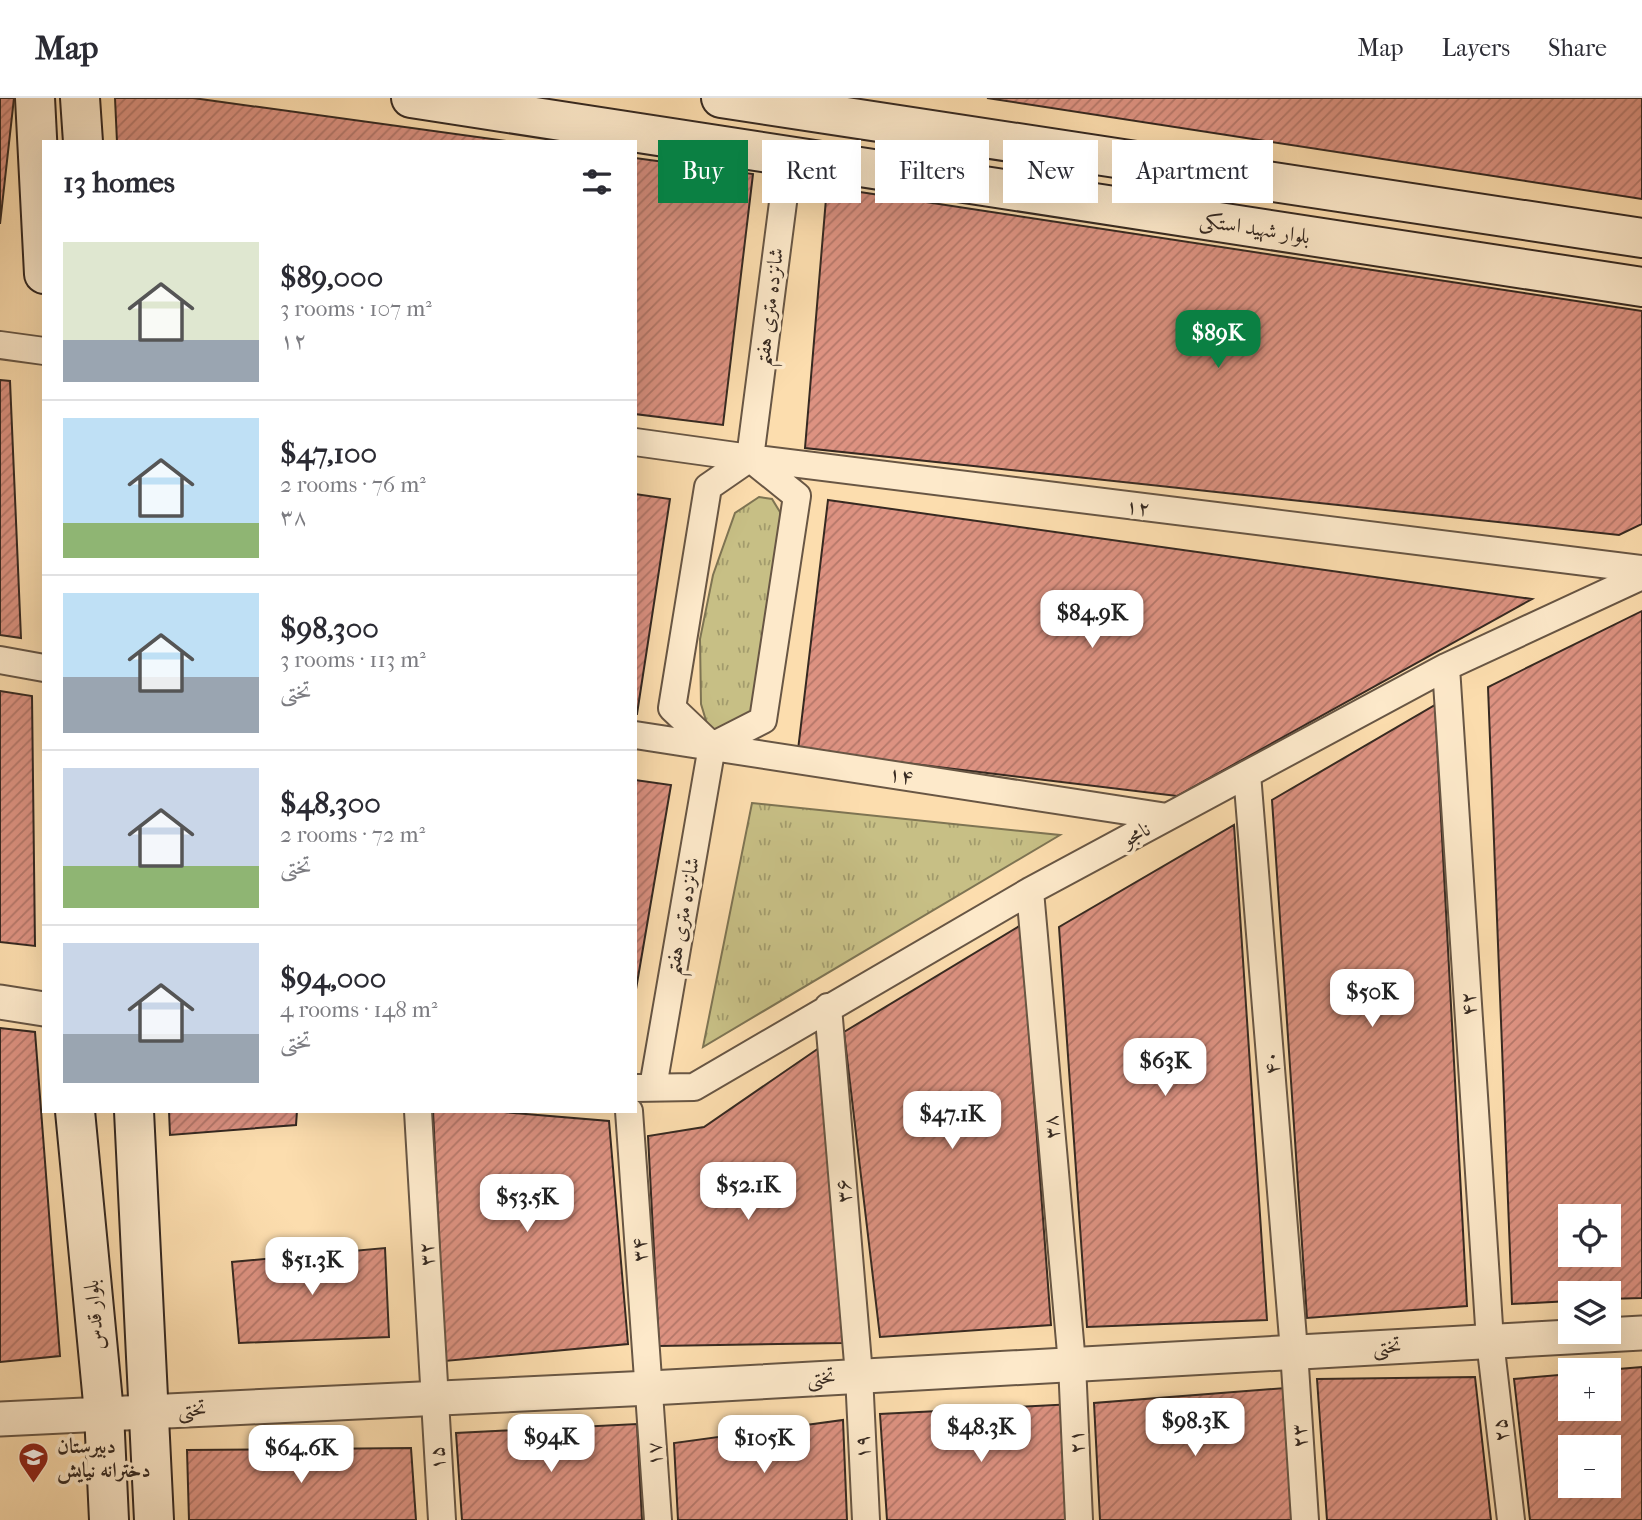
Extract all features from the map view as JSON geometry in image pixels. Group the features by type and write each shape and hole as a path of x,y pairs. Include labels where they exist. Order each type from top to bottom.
{"main road":[{"path":"35,98 42,235"},
{"path":"80,98 83,140"},
{"name":"بلوار شهید استکی","path":"411,98 762,152"},
{"path":"721,98 799,104 1007,140"},
{"path":"1098,156 1642,238"},
{"name":"بلوار شهید استکی","path":"861,167 1003,189"},
{"name":"بلوار شهید استکی","path":"1092,203 1642,287"},
{"name":"بلوار قدس","path":"75,1113 104,1413 109,1520"},
{"path":"134,1113 154,1520"}],"street":[{"name":"شانزده متری هفتم","path":"750,458 783,203"},
{"path":"0,345 42,351"},
{"name":"۱۲","path":"637,442 1642,569"},
{"path":"750,458 797,496 763,720 712,746 672,708 708,487 750,458"},
{"name":"نامجو","path":"644,1088 694,1087 1030,891 1167,817 1446,667 1642,576"},
{"path":"0,660 42,668"},
{"name":"۴۲","path":"1446,667 1490,1341"},
{"name":"۱۴","path":"637,735 1167,817"},
{"name":"شانزده متری هفتم","path":"644,1088 712,746"},
{"name":"۴۰","path":"1247,774 1294,1351"},
{"name":"۳۸","path":"1030,891 1072,1364"},
{"path":"0,1002 42,1009"},
{"name":"۳۶","path":"828,1007 859,1375"},
{"name":"۳۲","path":"418,1113 433,1397"},
{"name":"۳۴","path":"629,1113 650,1388"},
{"name":"تختی","path":"0,1419 650,1388 1642,1333"},
{"name":"۲۵","path":"1490,1341 1511,1520"},
{"name":"۲۳","path":"1294,1351 1305,1520"},
{"name":"۲۱","path":"1072,1364 1079,1520"},
{"name":"۱۹","path":"859,1375 866,1520"},
{"name":"۱۷","path":"650,1388 657,1520"},
{"name":"۱۵","path":"433,1397 442,1520"}],"green space":[{"path":"759,497 772,499 780,512 781,537 760,693 749,721 711,737 701,704 700,639 713,575 735,513"},
{"path":"752,803 1060,835 703,1047"}],"building":[{"path":"0,98 14,98 0,224"},
{"path":"115,98 193,98 499,140 117,140"},
{"path":"987,98 1642,98 1642,199 1273,140"},
{"path":"637,158 658,161 658,203 748,203 748,173 753,174 723,425 637,414"},
{"path":"861,192 875,194 875,203 932,203 1642,311 1642,524 1619,535 805,448 826,203 861,203"},
{"path":"0,380 10,381 21,638 0,635"},
{"path":"637,494 670,499 637,714"},
{"path":"828,500 1532,599 1177,796 798,750"},
{"path":"1642,611 1642,1298 1621,1299 1621,1281 1558,1281 1558,1302 1512,1304 1488,687"},
{"path":"0,691 32,696 35,946 0,942"},
{"path":"1435,705 1467,1306 1307,1318 1272,800"},
{"path":"637,780 671,785 637,983"},
{"path":"1234,825 1267,1320 1087,1327 1059,927"},
{"path":"1021,925 1051,1325 880,1337 844,1032"},
{"path":"0,1028 35,1032 60,1356 0,1362"},
{"path":"819,1048 843,1343 659,1346 648,1136 704,1127"},
{"path":"169,1113 297,1113 296,1125 170,1135"},
{"path":"433,1113 515,1113 609,1121 628,1344 445,1361"},
{"path":"385,1248 389,1337 239,1343 232,1262"},
{"path":"1642,1367 1642,1520 1530,1520 1514,1379 1558,1375 1558,1421 1621,1421 1621,1369"},
{"path":"1475,1377 1491,1520 1327,1520 1317,1379"},
{"path":"1285,1388 1292,1520 1100,1520 1094,1403"},
{"path":"1074,1404 1077,1520 887,1520 880,1414"},
{"path":"843,1420 847,1520 678,1520 674,1443"},
{"path":"637,1424 642,1520 462,1520 456,1433"},
{"path":"411,1448 416,1520 189,1520 187,1450"}],"place":[{"name":"دبیرستان دخترانه نیایش","path":"34,1485"}]}
